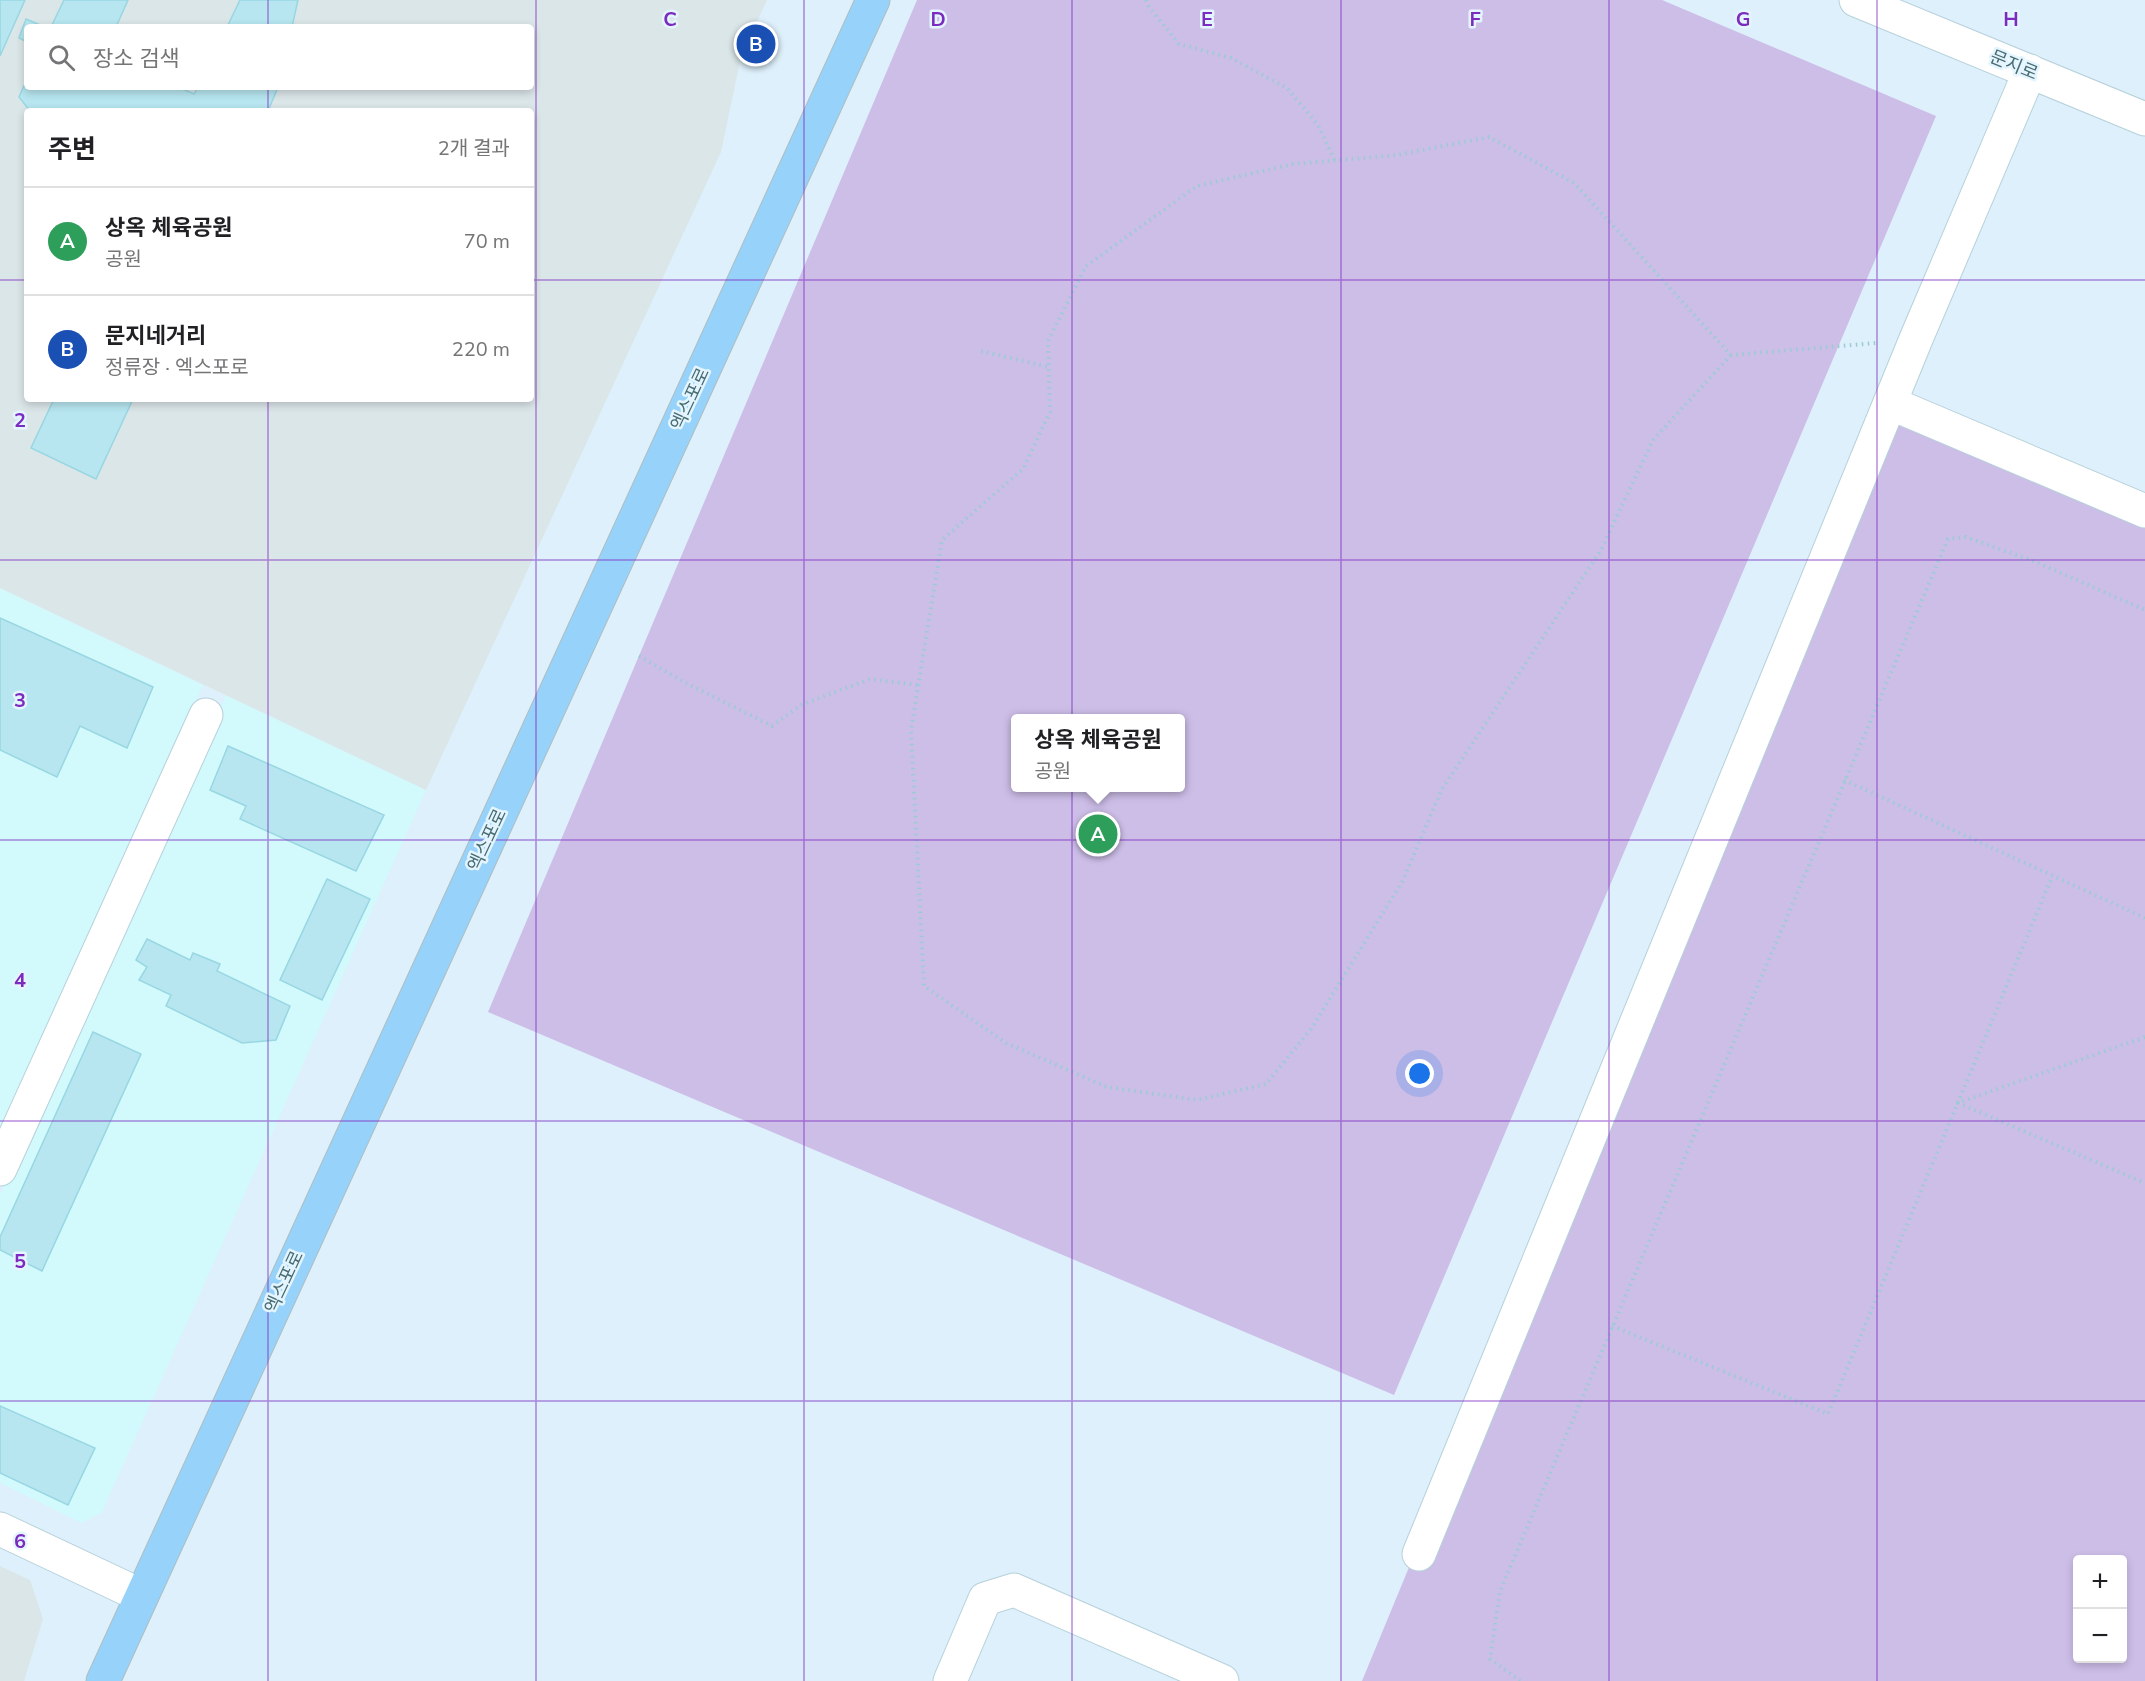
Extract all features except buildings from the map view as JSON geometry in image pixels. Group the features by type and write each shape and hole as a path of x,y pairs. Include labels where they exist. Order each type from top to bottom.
{"main road":[{"name":"엑스포로","path":"103,1681 140,1595 873,0"}],"street":[{"name":"문지로","path":"1876,4 2145,119"},
{"path":"1419,1554 1916,339 2030,71"},
{"path":"1890,403 2145,511"},
{"path":"0,1169 206,715"},
{"path":"0,1529 140,1595"},
{"path":"950,1681 985,1599 1014,1590 1222,1681"}],"path":[{"path":"1146,0 1149,7 1179,44 1230,58 1287,88 1318,125 1335,160"},
{"path":"1731,355 1574,183 1489,137 1397,155 1293,164 1197,186 1086,266 1048,341 1050,412 1023,469 942,540 910,730 924,986 1006,1043 1107,1087 1197,1100 1266,1084 1311,1029 1402,882 1442,789 1601,550 1653,440 1731,355 1916,339"},
{"path":"981,351 1048,368"},
{"path":"1520,1681 1490,1659 1500,1591 1948,539 1966,537 2145,610"},
{"path":"639,656 686,683 772,726 801,705 870,680 918,685"},
{"path":"1844,780 2145,918"},
{"path":"1612,1326 1828,1414 2052,877"},
{"path":"1958,1103 2145,1037"},
{"path":"1958,1103 2145,1183"}],"shaded area":[{"path":"0,0 767,0 741,57 721,152 426,790 0,588"},
{"path":"917,0 1662,0 1936,116 1394,1395 488,1012"},
{"path":"1890,403 2145,511 2145,1681 1362,1681"},
{"path":"0,588 203,685 0,1138"},
{"path":"226,695 426,790 102,1512 82,1523 0,1483 0,1195"},
{"path":"0,1566 30,1580 43,1619 24,1681 0,1681"}],"place":[{"name":"문지네거리","path":"756,44"},
{"name":"상옥 체육공원","path":"1098,834"}]}
